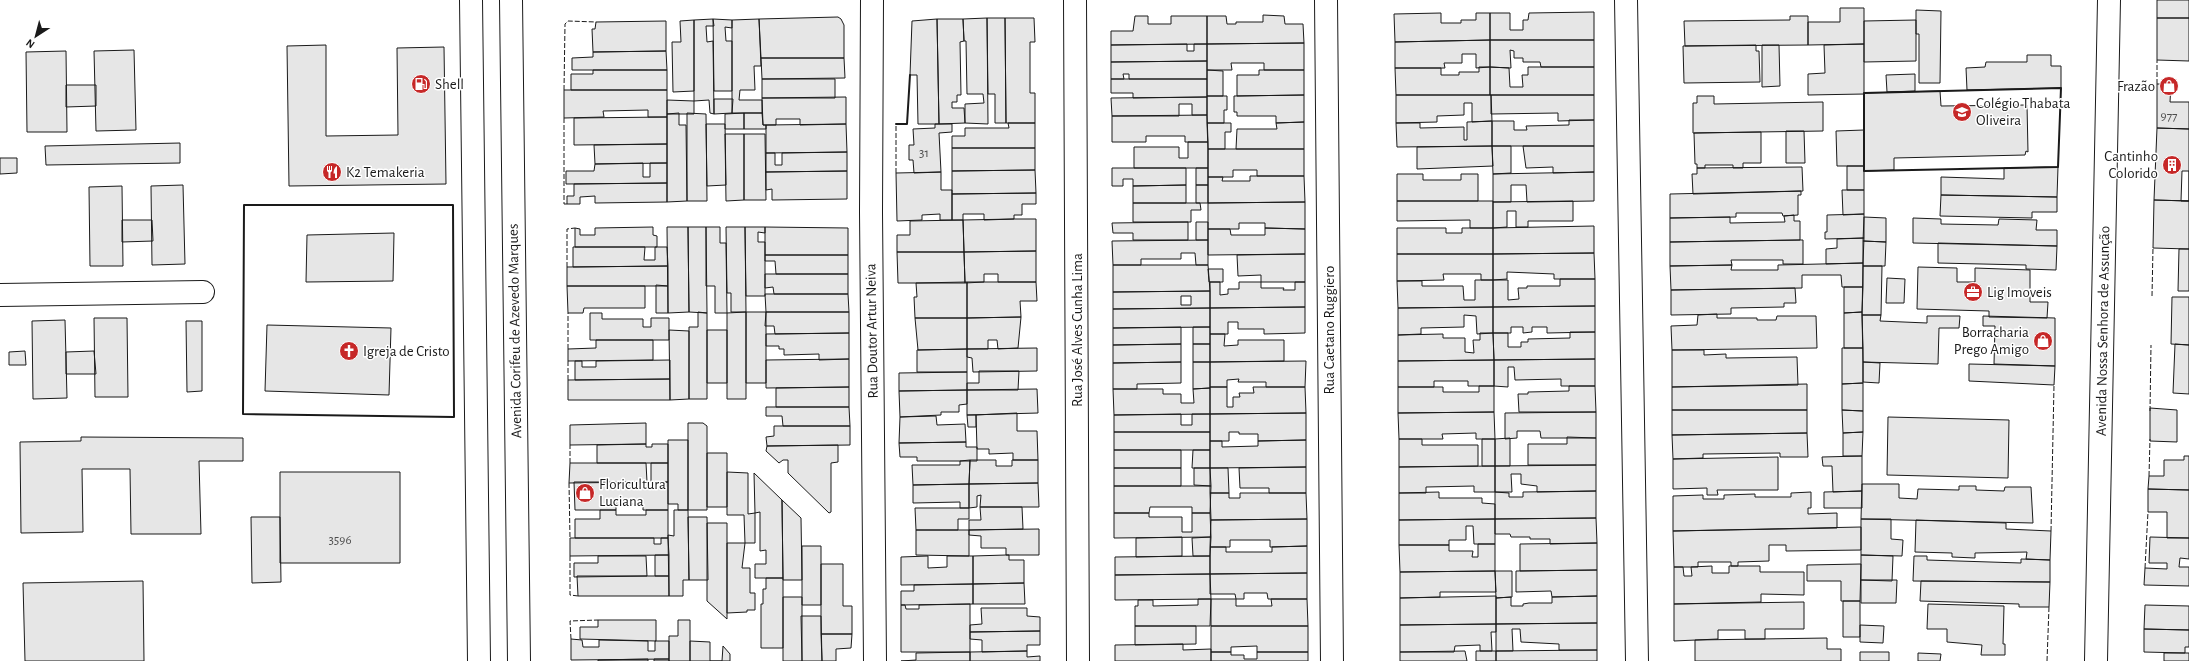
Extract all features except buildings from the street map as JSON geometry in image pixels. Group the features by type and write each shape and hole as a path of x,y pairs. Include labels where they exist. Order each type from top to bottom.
{"street":[{"path":"471,0 479,661"},
{"name":"Avenida Corifeu de Azevedo Marques","path":"511,0 520,661"},
{"name":"Rua Doutor Artur Neiva","path":"872,0 871,212 875,661"},
{"name":"Rua José Alves Cunha Lima","path":"1075,0 1078,661"},
{"name":"Rua Caetano Ruggiero","path":"1326,0 1332,661"},
{"path":"1626,0 1637,661"},
{"name":"Avenida Nossa Senhora de Assunção","path":"2096,661 2109,0"},
{"path":"0,295 203,292"}],"fence":[{"path":"564,90 565,24 568,21 596,22"},
{"path":"2157,60 2157,84"},
{"path":"564,118 564,204 567,204"},
{"path":"896,124 896,173"},
{"path":"567,267 567,229 575,228"},
{"path":"2152,296 2153,248"},
{"path":"568,313 568,349"},
{"path":"2150,411 2151,345"},
{"path":"568,361 568,380"},
{"path":"2051,531 2054,385"},
{"path":"2149,476 2150,439"},
{"path":"570,445 570,463"},
{"path":"569,483 570,538"},
{"path":"2145,568 2148,512"},
{"path":"570,556 570,595 578,596"},
{"path":"2047,661 2049,607"},
{"path":"571,639 570,621 598,620"}],"wall":[{"path":"896,124 907,124 910,75"},
{"path":"2061,88 2058,167 1864,171 1864,93 2061,88"},
{"path":"244,205 453,205 454,417 243,414 244,205"}],"place":[{"name":"Shell","path":"421,84"},
{"name":"Frazão","path":"2169,86"},
{"name":"Colégio Thabata Oliveira","path":"1962,112"},
{"name":"Cantinho Colorido","path":"2172,165"},
{"name":"K2 Temakeria","path":"332,172"},
{"name":"Lig Imoveis","path":"1973,292"},
{"name":"Borracharia Prego Amigo","path":"2043,341"},
{"name":"Igreja de Cristo","path":"349,351"},
{"name":"Floricultura Luciana","path":"585,493"}]}
